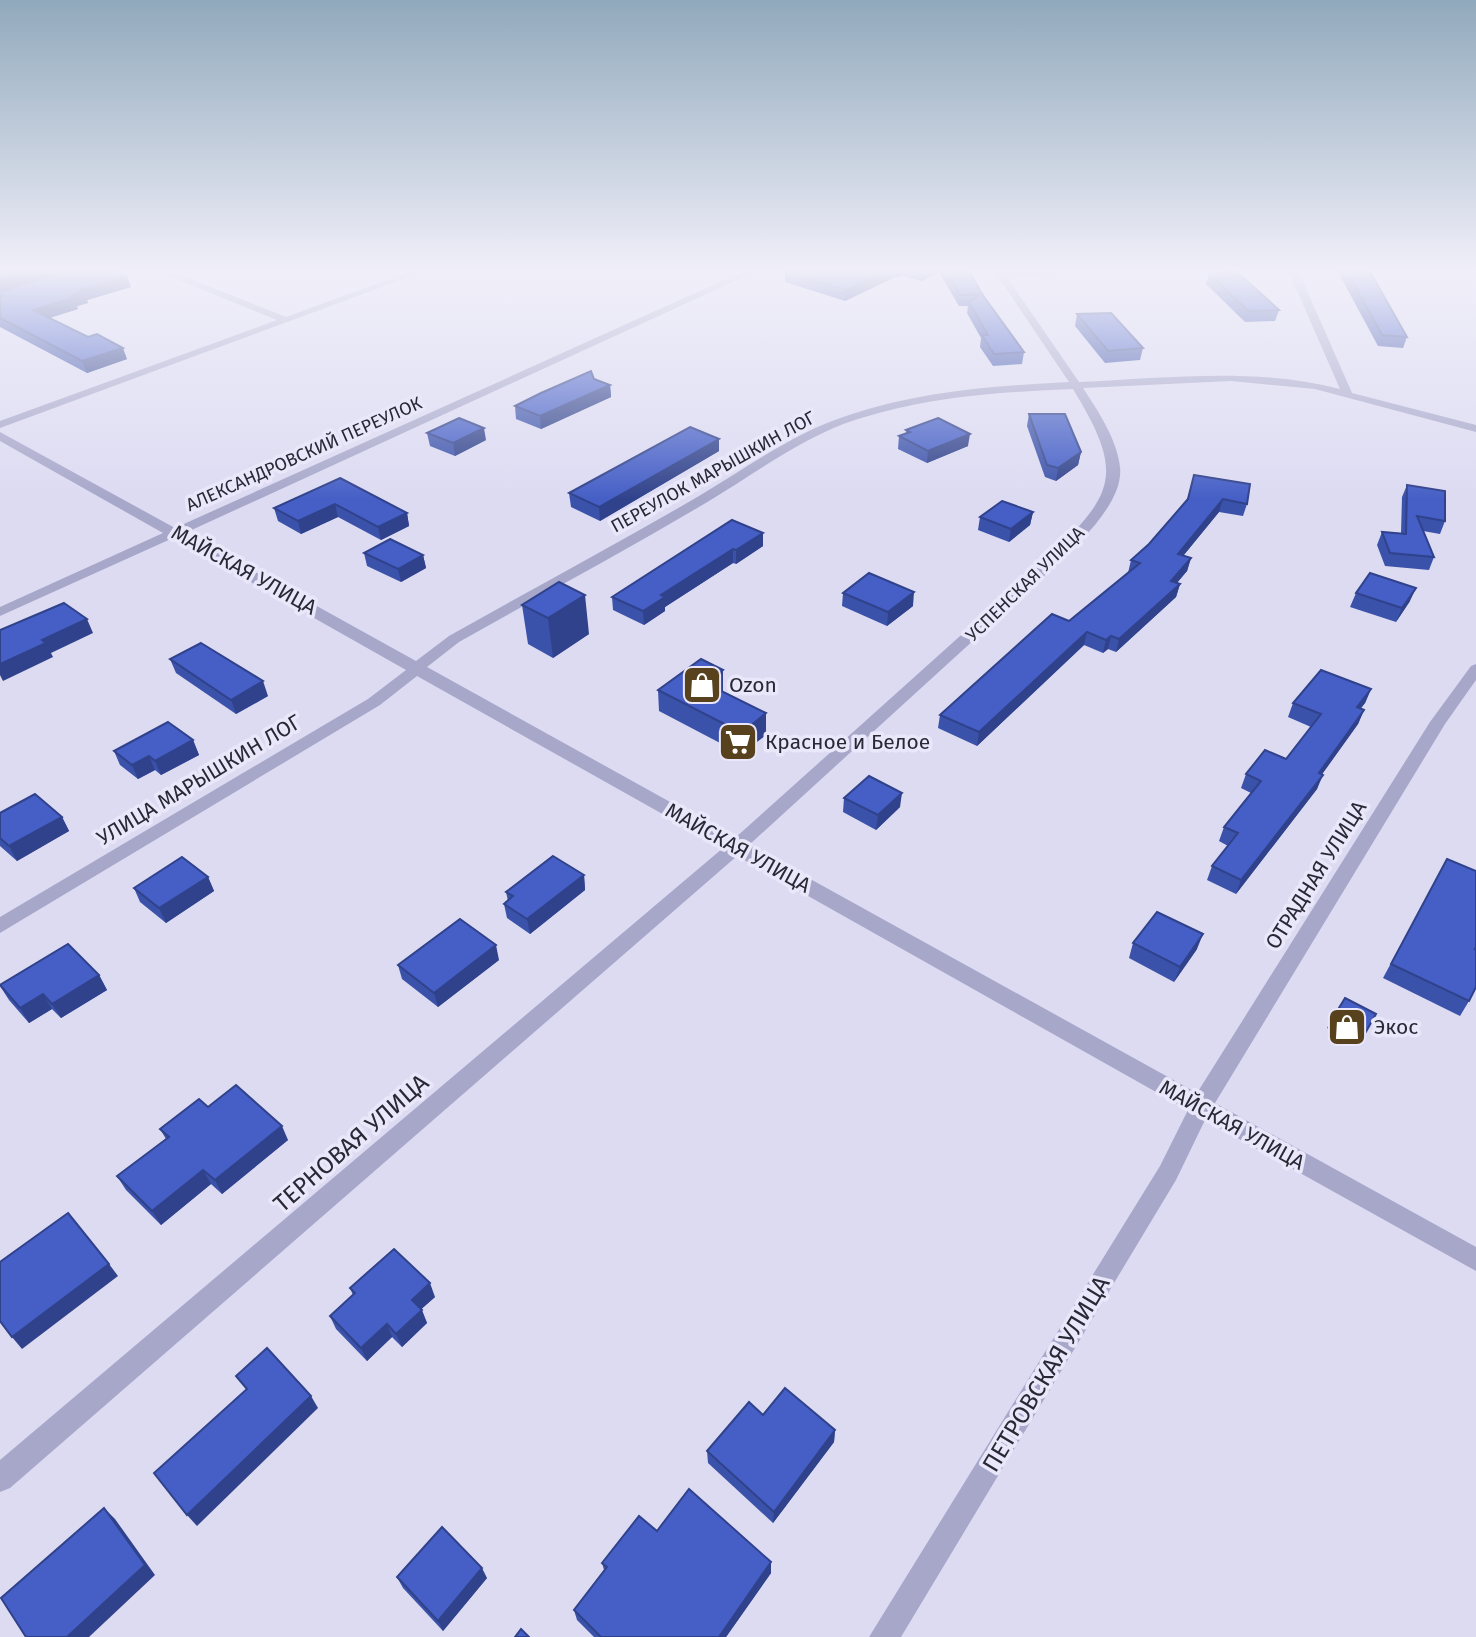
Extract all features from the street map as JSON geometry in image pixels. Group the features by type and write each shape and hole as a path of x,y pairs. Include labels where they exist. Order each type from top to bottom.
{"street":[{"path":"0,425 210,346"},
{"name":"АЛЕКСАНДРОВСКИЙ ПЕРЕУЛОК","path":"0,612 585,346"},
{"name":"УСПЕНСКАЯ УЛИЦА","path":"736,847 790,793 959,648 1087,525 1101,507 1111,488 1114,467 1107,443 1048,346"},
{"path":"1327,346 1347,392"},
{"name":"ПЕРЕУЛОК МАРЫШКИН ЛОГ","path":"418,667 454,639 703,499 808,435 853,417 937,396 979,390 1073,384 1256,379 1347,392 1476,429"},
{"name":"МАЙСКАЯ УЛИЦА","path":"0,436 1476,1260"},
{"name":"УЛИЦА МАРЫШКИН ЛОГ","path":"0,926 374,702 418,667"},
{"name":"ОТРАДНАЯ УЛИЦА","path":"1200,1108 1438,722 1476,669"},
{"name":"ТЕРНОВАЯ УЛИЦА","path":"0,1478 736,847"},
{"name":"ПЕТРОВСКАЯ УЛИЦА","path":"884,1637 1168,1173 1200,1108"}],"building":[{"path":"54,346 123,348 82,361"},
{"path":"989,346 1020,346 1024,352 994,354"},
{"path":"1104,346 1143,348 1108,351"},
{"path":"591,371 594,379 610,385 540,416 515,406 541,393"},
{"path":"1029,414 1065,414 1081,452 1058,468 1047,465"},
{"path":"459,418 484,428 453,443 427,433"},
{"path":"938,418 970,434 928,451 899,436 910,432 906,430"},
{"path":"690,427 719,439 599,507 569,493"},
{"path":"1194,475 1250,484 1247,504 1223,499 1178,554 1191,558 1171,581 1180,584 1119,639 1111,636 1106,640 1087,632 979,732 940,715 1052,614 1069,621 1140,563 1131,560 1149,544 1188,499"},
{"path":"340,478 407,513 378,527 335,504 298,521 274,508"},
{"path":"1407,485 1445,491 1445,521 1417,516 1434,557 1390,553 1382,532 1406,534"},
{"path":"1002,501 1033,512 1011,529 980,517"},
{"path":"732,520 763,533 661,595 665,597 643,611 612,597"},
{"path":"390,539 423,555 398,569 364,553"},
{"path":"869,573 914,592 888,612 843,593"},
{"path":"1370,573 1416,588 1402,608 1356,593"},
{"path":"559,582 585,595 548,618 522,605"},
{"path":"64,603 87,619 42,640 46,643 0,664 0,630"},
{"path":"201,643 263,681 231,700 170,659"},
{"path":"701,659 723,670 705,683 766,713 742,733 658,690"},
{"path":"1321,670 1371,689 1357,707 1364,710 1319,773 1323,775 1241,880 1212,866 1238,833 1224,827 1261,781 1246,774 1265,750 1286,759 1321,714 1293,703"},
{"path":"168,722 193,740 155,761 149,756 132,765 114,751"},
{"path":"869,776 902,793 878,815 844,798"},
{"path":"35,794 62,817 9,846 0,838 0,813"},
{"path":"553,856 584,875 527,919 504,904 513,896 506,892"},
{"path":"182,857 208,877 159,908 134,888"},
{"path":"1447,859 1476,871 1476,987 1469,1001 1391,964"},
{"path":"1157,912 1203,934 1180,967 1133,943"},
{"path":"460,919 496,945 434,993 398,965"},
{"path":"68,944 99,975 52,1004 43,994 20,1008 0,985"},
{"path":"1345,998 1376,1014 1363,1037 1331,1021"},
{"path":"236,1085 282,1126 215,1180 203,1170 152,1211 117,1176 169,1137 160,1129 199,1099 208,1107"},
{"path":"68,1213 109,1264 12,1337 0,1321 0,1262"},
{"path":"394,1249 430,1283 412,1300 422,1310 396,1334 387,1324 361,1348 330,1316 355,1293 350,1288"},
{"path":"267,1348 311,1396 187,1515 154,1473 247,1389 236,1376"},
{"path":"785,1388 835,1430 774,1512 707,1451 749,1402 763,1415"},
{"path":"689,1489 771,1562 719,1637 601,1637 574,1610 607,1567 602,1563 639,1516 657,1531"},
{"path":"104,1508 145,1565 67,1637 26,1637 1,1598"},
{"path":"442,1527 482,1568 438,1621 397,1577"},
{"path":"521,1629 529,1637 515,1637"}],"place":[{"name":"Ozon","path":"702,685"},
{"name":"Красное и Белое","path":"738,742"},
{"name":"Экос","path":"1347,1027"}]}
